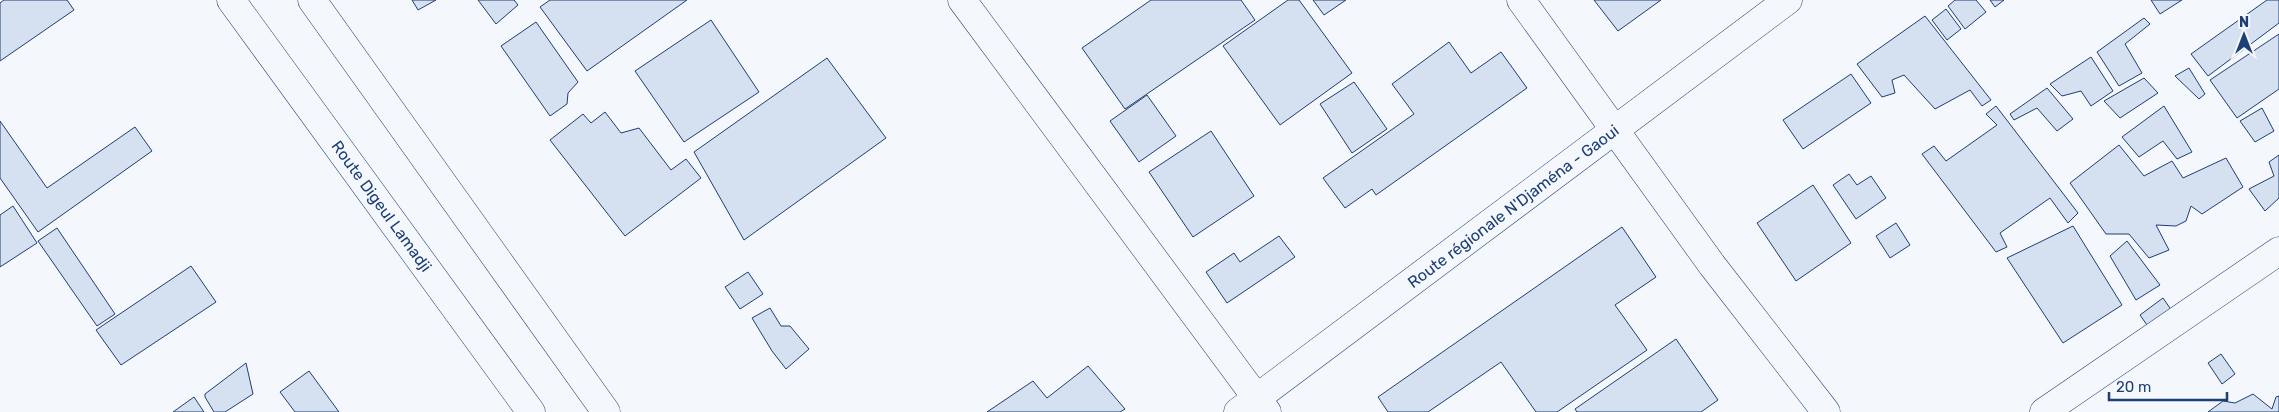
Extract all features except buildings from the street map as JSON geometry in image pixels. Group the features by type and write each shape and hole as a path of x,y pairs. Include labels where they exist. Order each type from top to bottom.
{"street":[{"name":"Route Digeul Lamadji","path":"231,0 531,412"},
{"path":"312,0 606,412"},
{"path":"962,0 1254,408"},
{"path":"1521,0 1712,265 1826,412"},
{"name":"Route régionale N'Djaména - Gaoui","path":"1254,408 1615,129 1788,0"},
{"path":"2044,412 2276,259"}]}
